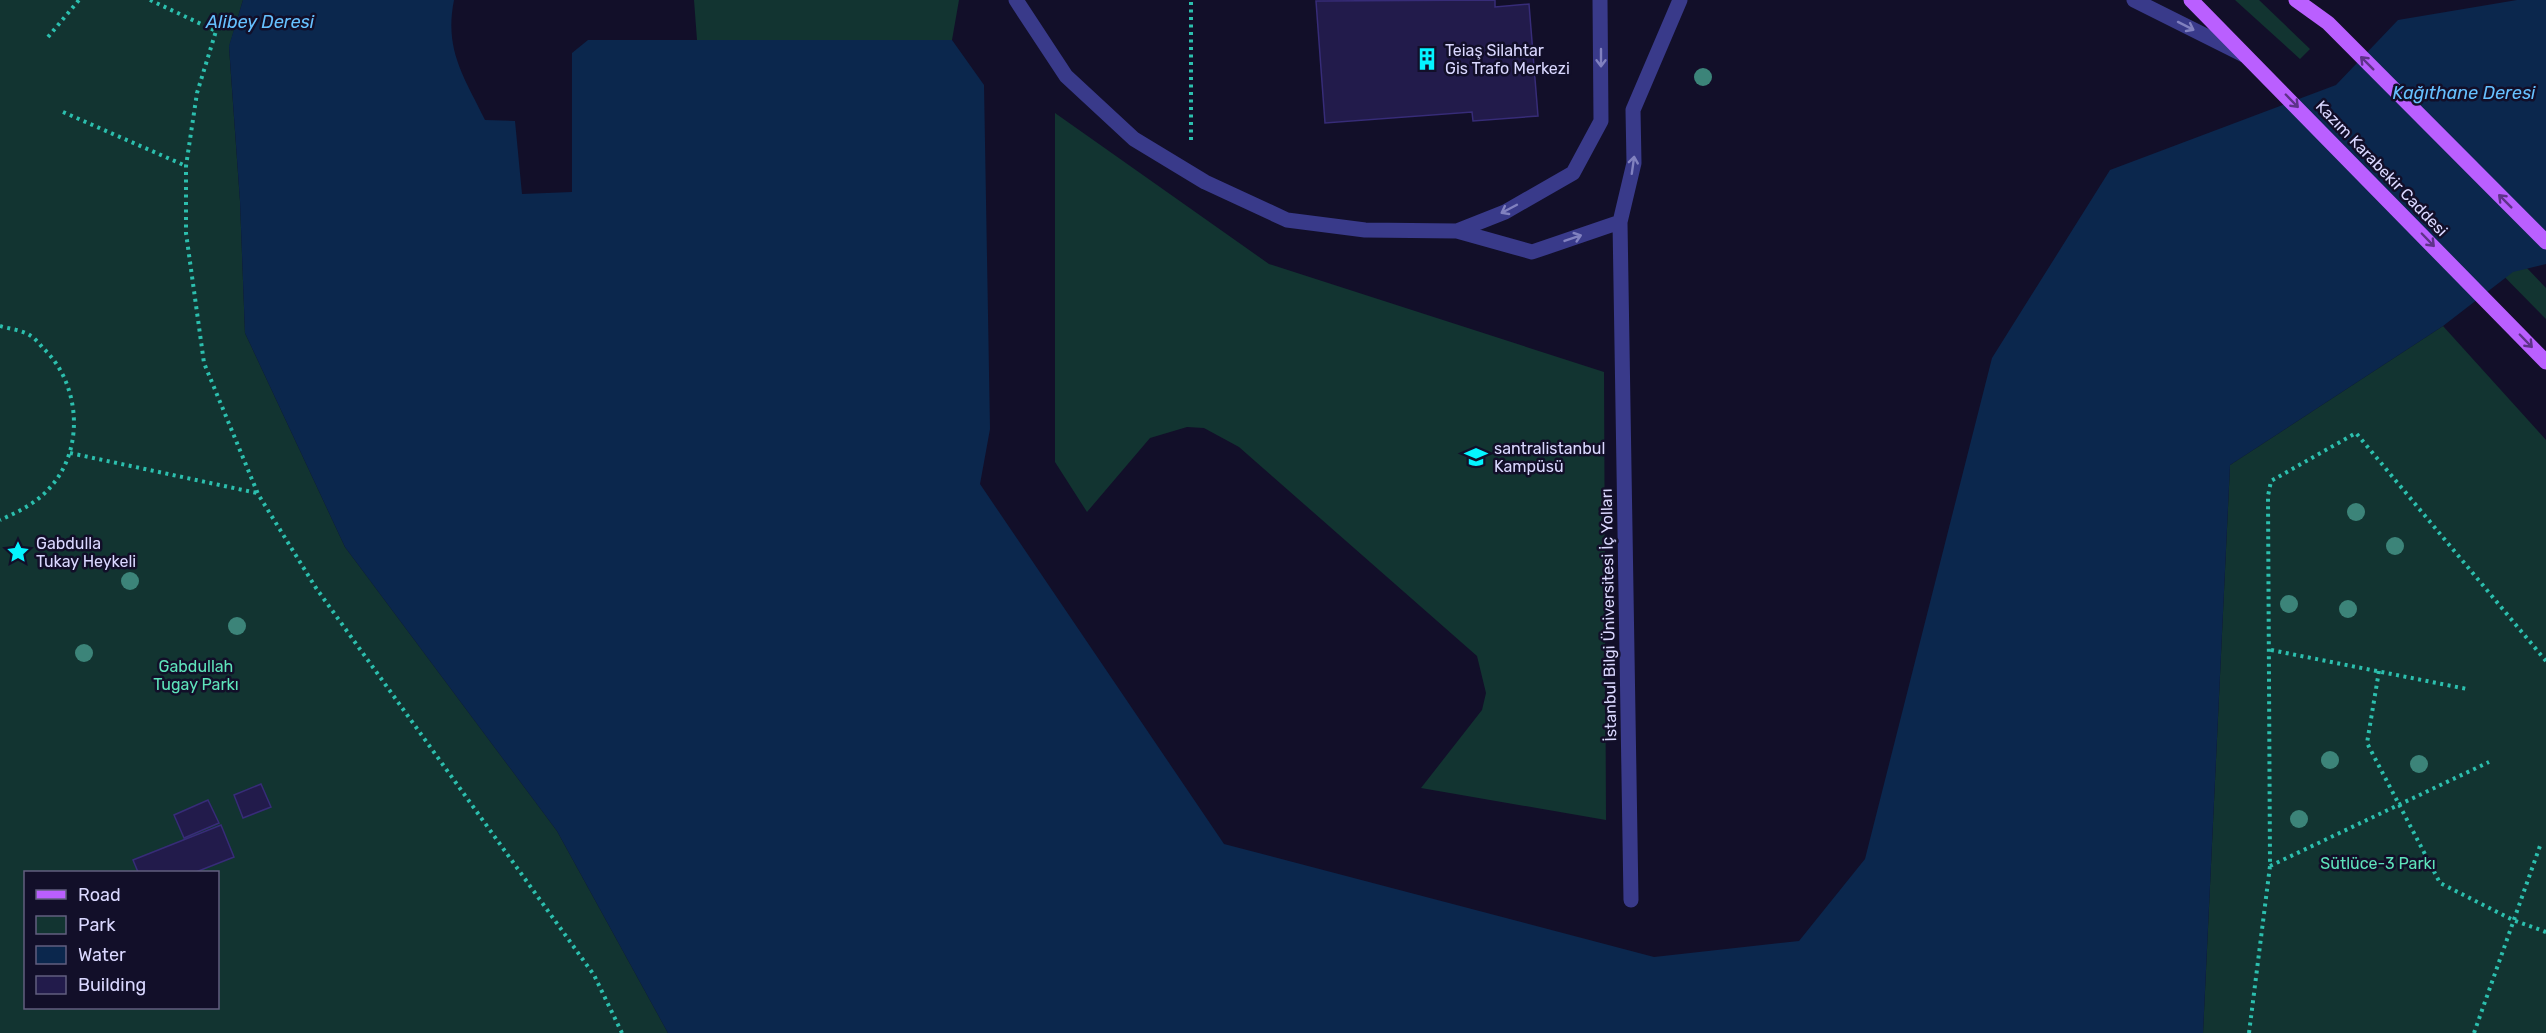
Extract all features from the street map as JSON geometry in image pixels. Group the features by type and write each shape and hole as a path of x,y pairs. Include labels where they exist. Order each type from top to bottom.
{"main road":[{"name":"Kazım Karabekir Caddesi","path":"2191,0 2546,362"},
{"path":"2296,0 2328,23 2546,243"},
{"path":"2315,0 2328,23"}],"lane":[{"path":"1016,0 1066,76 1134,139 1191,173 1287,220 1365,230 1456,231 1532,252 1620,222"},
{"path":"1456,231 1505,212 1573,173 1601,121 1600,0"},
{"name":"İstanbul Bilgi Üniversitesi İç Yolları","path":"1631,900 1620,222 1634,163 1633,110 1680,0"},
{"path":"2134,0 2251,59"}],"path":[{"path":"48,37 79,0"},
{"path":"150,0 216,32 197,93 186,166 186,233 204,363 258,494 316,588 594,975 622,1033"},
{"path":"1191,0 1191,173"},
{"path":"63,112 186,166"},
{"path":"0,326 31,335 54,359 70,388 75,421 70,453 54,484 29,507 0,520"},
{"path":"2249,1033 2270,866 2271,650 2268,496 2271,481 2356,433 2546,661"},
{"path":"70,453 258,494"},
{"path":"2271,650 2467,689"},
{"path":"2379,671 2367,743 2440,883 2514,920 2546,932"},
{"path":"2270,866 2489,762"},
{"path":"2474,1033 2541,843"}],"green space":[{"name":"Gabdullah Tugay Parkı","path":"0,0 243,0 229,47 240,201 245,333 345,547 557,831 668,1033 0,1033"},
{"path":"694,0 959,0 952,40 697,40"},
{"path":"2235,0 2259,0 2310,49 2300,59"},
{"path":"1055,113 1269,264 1604,372 1606,820 1421,788 1482,710 1486,693 1477,656 1239,447 1204,428 1187,427 1150,438 1087,512 1055,462"},
{"path":"2503,243 2546,288 2546,319 2485,257"},
{"name":"Sütlüce-3 Parkı","path":"2443,326 2546,440 2546,1033 2203,1033 2230,465"}],"water":[{"path":"243,0 454,0 452,34 454,49 463,76 485,120 515,121 522,194 572,192 572,53 588,40 952,40 984,85 990,429 980,484 1224,844 1654,957 1799,941 1865,859 1992,358 2110,170 2336,85 2398,20 2517,0 2546,0 2546,264 2513,272 2443,326 2230,465 2203,1033 668,1033 557,831 345,547 245,333 240,201 229,46"}],"building":[{"name":"Teiaş Silahtar Gis Trafo Merkezi","path":"1495,0 1495,7 1529,4 1538,116 1473,121 1472,112 1325,123 1316,1"},
{"path":"261,784 271,807 243,818 234,795"},
{"path":"208,800 219,823 184,838 174,815"},
{"path":"221,825 234,857 199,871 138,871 133,860"}],"place":[{"name":"Teiaş Silahtar Gis Trafo Merkezi","path":"1427,59"},
{"name":"santralistanbul Kampüsü","path":"1476,457"},
{"name":"Gabdulla Tukay Heykeli","path":"18,552"}],"water label":[{"name":"Alibey Deresi","path":"260,22"},
{"name":"Kağıthane Deresi","path":"2464,93"}]}
